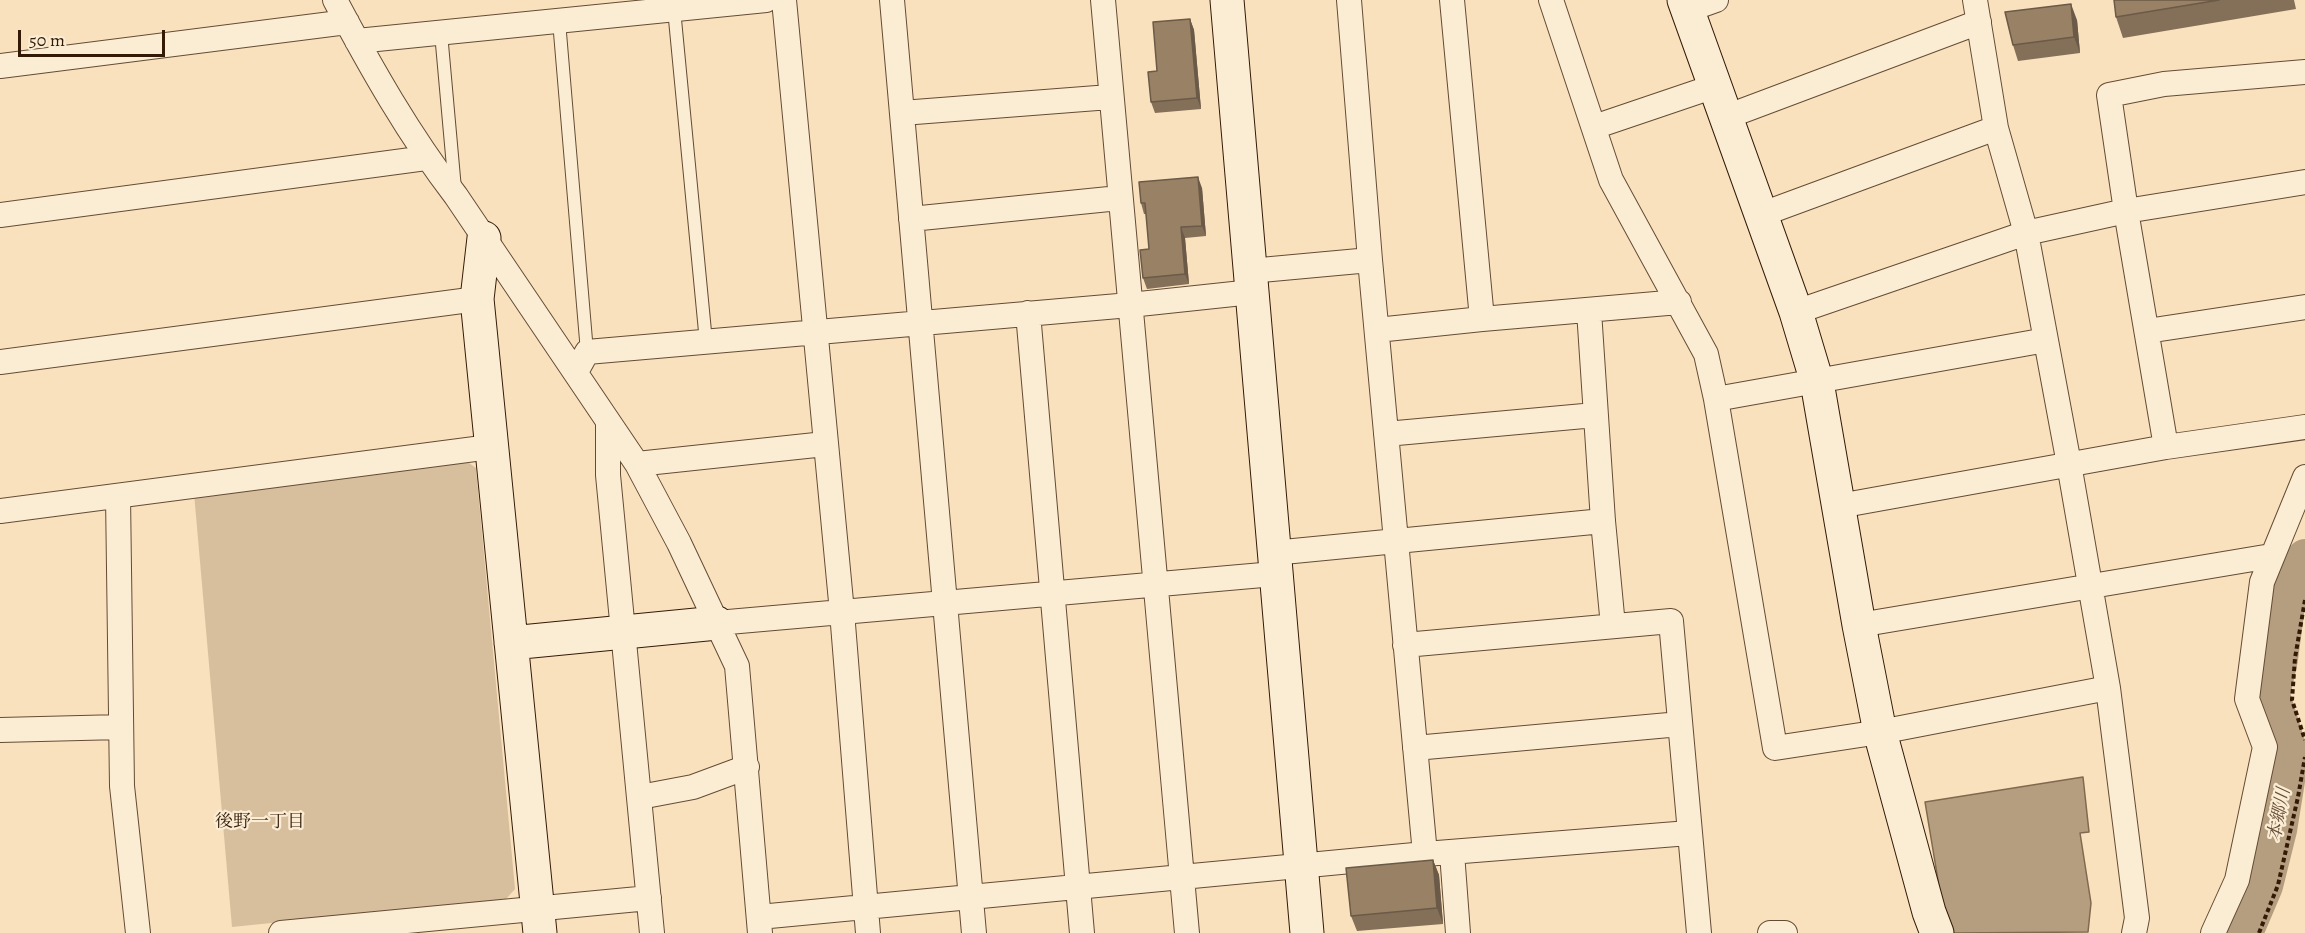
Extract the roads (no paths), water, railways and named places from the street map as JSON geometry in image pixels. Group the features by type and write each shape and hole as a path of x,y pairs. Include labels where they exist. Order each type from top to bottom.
{"street":[{"path":"335,0 426,158 484,237 582,362 608,423 637,464 679,543 737,666 759,925 866,907 1425,854 1689,833"},
{"path":"0,66 352,32 441,33 559,21 610,8 674,9 766,0"},
{"path":"784,0 842,612 868,933"},
{"path":"892,0 974,933"},
{"path":"1103,0 1119,198 1187,933"},
{"path":"1227,0 1307,933"},
{"path":"1349,0 1370,260 1425,854"},
{"path":"1452,0 1482,319"},
{"path":"1551,0 1611,180 1706,354 1716,399 1775,747 1880,732 2108,688"},
{"path":"1696,3 1715,86 1796,312 1817,382 1880,732 1929,912 1937,933"},
{"path":"1726,117 1977,11 1996,128 2026,233 2108,688 2137,918 2134,933"},
{"path":"2166,447 2109,95 2164,84 2305,72"},
{"path":"1594,127 1715,86"},
{"path":"902,113 1110,97"},
{"path":"1760,215 1996,128"},
{"path":"0,215 426,158"},
{"path":"1796,312 2026,233 2126,211 2305,182"},
{"path":"911,219 1119,198"},
{"path":"484,237 477,299 538,920"},
{"path":"582,362 706,342 1130,305 1370,260"},
{"path":"0,362 477,299"},
{"path":"1377,330 1679,302"},
{"path":"2146,331 2305,307"},
{"path":"1589,311 1603,521 1613,626"},
{"path":"1028,313 1082,933"},
{"path":"1716,399 2046,340"},
{"path":"1386,434 1595,415"},
{"path":"608,423 608,475 652,933"},
{"path":"1839,506 2166,447 2305,427"},
{"path":"637,464 825,444"},
{"path":"0,511 490,447"},
{"path":"2213,933 2236,880 2265,747 2247,699 2262,582 2305,477"},
{"path":"118,496 122,786 138,933"},
{"path":"511,643 1155,585 1395,540 1603,521"},
{"path":"1859,625 2271,556"},
{"path":"1406,645 1671,621 1699,933"},
{"path":"1415,748 1680,724"},
{"path":"0,730 121,728"},
{"path":"640,797 693,787 747,767"},
{"path":"1452,853 1458,933"},
{"path":"281,933 538,920 649,898"},
{"path":"1770,933 1785,933"}],"lane":[{"path":"674,9 706,342"},
{"path":"559,21 582,362"},
{"path":"441,33 456,196"}],"waterway":[{"name":"本郷川","path":"2245,933 2265,886 2279,830 2291,756 2272,695 2280,659 2289,590 2305,557"}],"district":[{"name":"後野一丁目","path":"260,823"}]}
